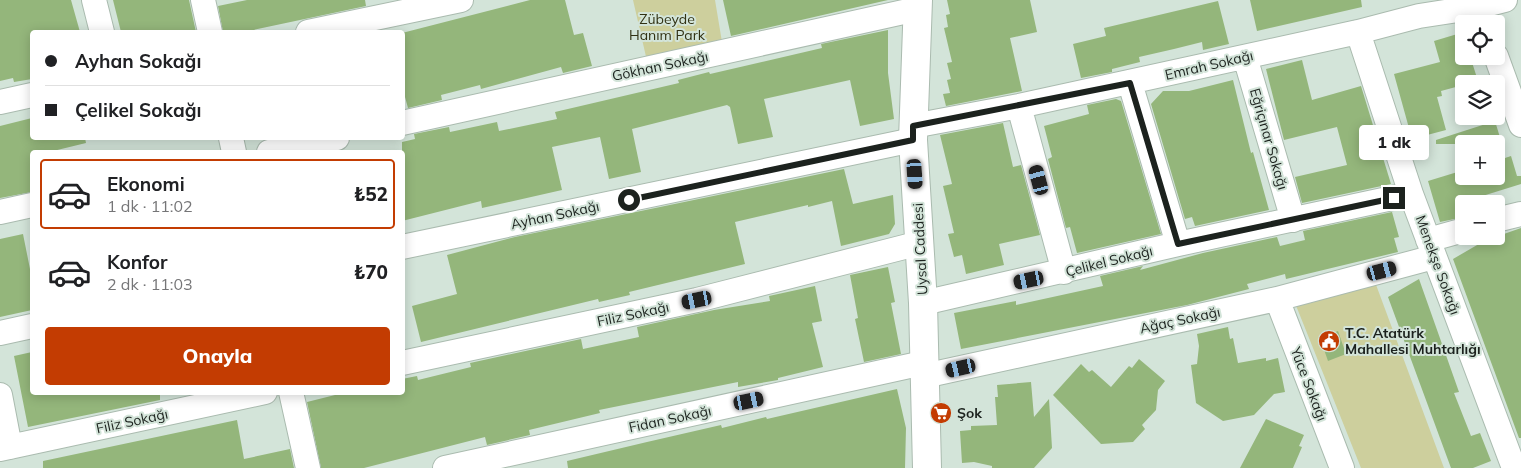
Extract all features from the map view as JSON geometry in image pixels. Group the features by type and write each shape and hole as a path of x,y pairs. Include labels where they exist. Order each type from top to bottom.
{"street":[{"path":"94,0 102,30"},
{"path":"203,0 210,30"},
{"path":"318,30 461,0"},
{"name":"Emrah Sokağı","path":"913,133 1019,106 1358,32 1417,8 1481,15 1505,0"},
{"name":"Gökhan Sokağı","path":"405,122 917,4"},
{"name":"Uysal Caddesi","path":"917,4 913,133 923,303 927,468"},
{"name":"Menekşe Sokağı","path":"1358,32 1431,248 1514,468"},
{"name":"Eğriçınar Sokağı","path":"1245,57 1293,220"},
{"path":"1499,65 1521,125"},
{"path":"1130,83 1178,244"},
{"path":"0,102 30,95"},
{"path":"1019,106 1064,272"},
{"name":"Ayhan Sokağı","path":"405,246 913,133"},
{"path":"279,150 327,140"},
{"name":"Çelikel Sokağı","path":"923,303 1064,272 1178,244 1412,194"},
{"path":"0,212 30,205"},
{"path":"1505,218 1521,214"},
{"name":"Ağaç Sokağı","path":"924,370 1277,299 1431,248 1455,235"},
{"name":"Filiz Sokağı","path":"405,362 697,300 920,243"},
{"name":"Yüce Sokağı","path":"1277,299 1342,468"},
{"path":"0,333 30,326"},
{"name":"Fidan Sokağı","path":"445,468 924,370"},
{"path":"0,395 5,448"},
{"name":"Filiz Sokağı","path":"5,448 251,395"},
{"path":"292,395 308,468"}],"green space":[{"name":"Zübeyde Hanım Park","path":"633,0 715,0 722,42 647,61"},
{"path":"1375,282 1444,468 1361,468 1295,303"}],"building":[{"path":"0,0 71,0 79,30 30,30 30,79 14,82 13,78 0,81"},
{"path":"113,0 189,0 196,30 120,30"},
{"path":"247,0 365,0 366,6 253,30 223,30 218,6"},
{"path":"530,0 565,0 574,35 583,33 592,66 563,73 561,67 481,89 480,85 441,95 442,100 408,108 405,97 405,32"},
{"path":"723,0 888,0 731,36"},
{"path":"947,0 1030,0 1037,32 1010,38 1022,91 946,106 943,94 950,93 947,80 951,79 947,63 952,62 944,28 948,27 946,15 950,14"},
{"path":"1250,0 1361,0 1362,7 1257,31"},
{"path":"1218,1 1229,44 1203,50 1202,42 1139,57 1140,62 1112,69 1112,72 1081,78 1073,44 1106,36 1104,28"},
{"path":"888,30 888,73 894,119 860,126 850,80 764,99 773,137 738,144 730,107 727,105 632,129 641,172 609,179 600,137 552,147 562,190 482,208 481,201 405,220 405,150 402,150 402,142 415,139 414,134 449,127 450,132 497,122 499,131 557,119 555,112 679,83 678,80 709,72 710,74 822,48 821,44"},
{"path":"1455,35 1455,65 1473,65 1476,75 1455,75 1455,87 1441,91 1442,96 1437,97 1446,130 1412,139 1394,74 1440,62 1434,41"},
{"path":"1302,60 1312,100 1361,86 1391,184 1302,203 1295,177 1347,165 1337,127 1284,140 1266,69"},
{"path":"1233,80 1251,153 1253,152 1269,210 1195,226 1192,217 1185,219 1151,104 1163,91 1189,91"},
{"path":"1116,99 1121,101 1161,234 1077,253 1070,227 1066,228 1048,159 1052,157 1044,126 1089,114 1087,105"},
{"path":"30,118 30,140 85,140 86,143 57,150 30,150 30,192 0,198 0,126"},
{"path":"1003,123 1013,167 1021,165 1040,235 999,244 1004,265 966,274 962,255 954,257 948,234 954,233 943,186 952,184 940,135"},
{"path":"1483,125 1496,125 1499,135 1455,135 1455,144 1436,144 1436,140"},
{"path":"1511,156 1517,176 1521,176 1521,184 1486,195 1455,195 1455,219 1440,222 1428,181 1455,173 1455,185 1505,185 1505,158"},
{"path":"844,169 853,204 893,195 895,224 889,234 841,246 832,201 808,207 808,205 735,222 745,264 629,292 630,295 599,302 598,299 421,342 412,306 457,294 447,255 515,237"},
{"path":"1392,212 1399,237 1394,238 1398,252 1286,279 1285,274 1247,284 1249,289 1187,305 961,349 954,313 1016,301 1016,305 1103,286 1100,276 1143,266 1140,270 1203,253 1277,237 1280,246 1305,240 1303,231"},
{"path":"1521,228 1521,438 1519,438 1453,259 1477,245 1505,245 1505,234"},
{"path":"23,234 30,269 30,310 0,317 0,239"},
{"path":"888,267 895,302 891,303 901,354 864,362 855,319 858,318 850,275"},
{"path":"1419,279 1459,392 1454,393 1471,436 1480,433 1491,461 1473,468 1451,468 1388,297"},
{"path":"815,286 822,321 812,323 823,367 778,378 778,380 738,387 738,382 599,410 600,413 529,430 530,435 487,445 485,437 364,468 321,468 307,402 335,395 405,395 405,378 417,376 418,380 471,367 470,363 581,339 583,349 639,337 637,327 714,310 770,301 769,296"},
{"path":"1228,327 1230,339 1233,338 1238,363 1278,358 1285,392 1274,394 1254,415 1223,421 1196,403 1191,365 1197,364 1199,346 1197,334"},
{"path":"1338,331 1346,354 1328,361 1320,338"},
{"path":"30,352 30,395 160,395 160,400 28,427 14,356"},
{"path":"1139,359 1165,381 1158,390 1156,410 1142,425 1145,429 1133,442 1101,444 1053,395 1081,364 1089,372 1092,370 1111,387 1129,366 1132,368"},
{"path":"1031,382 1034,417 1049,399 1052,448 1034,468 992,468 992,466 974,462 962,463 960,431 971,430 971,426 997,425 995,397 998,397 997,385"},
{"path":"897,389 906,428 905,468 568,468 567,461 721,425 722,428 766,417 767,419"},
{"path":"1266,419 1304,435 1299,446 1302,447 1293,468 1240,468"},
{"path":"237,420 244,459 290,449 294,468 43,468 43,461"}],"place":[{"name":"T.C. Atatürk Mahallesi Muhtarlığı","path":"1329,341"},
{"name":"Şok","path":"941,413"}],"route":[{"path":"629,200 913,140 913,126 1130,83 1178,244 1394,198"}]}
